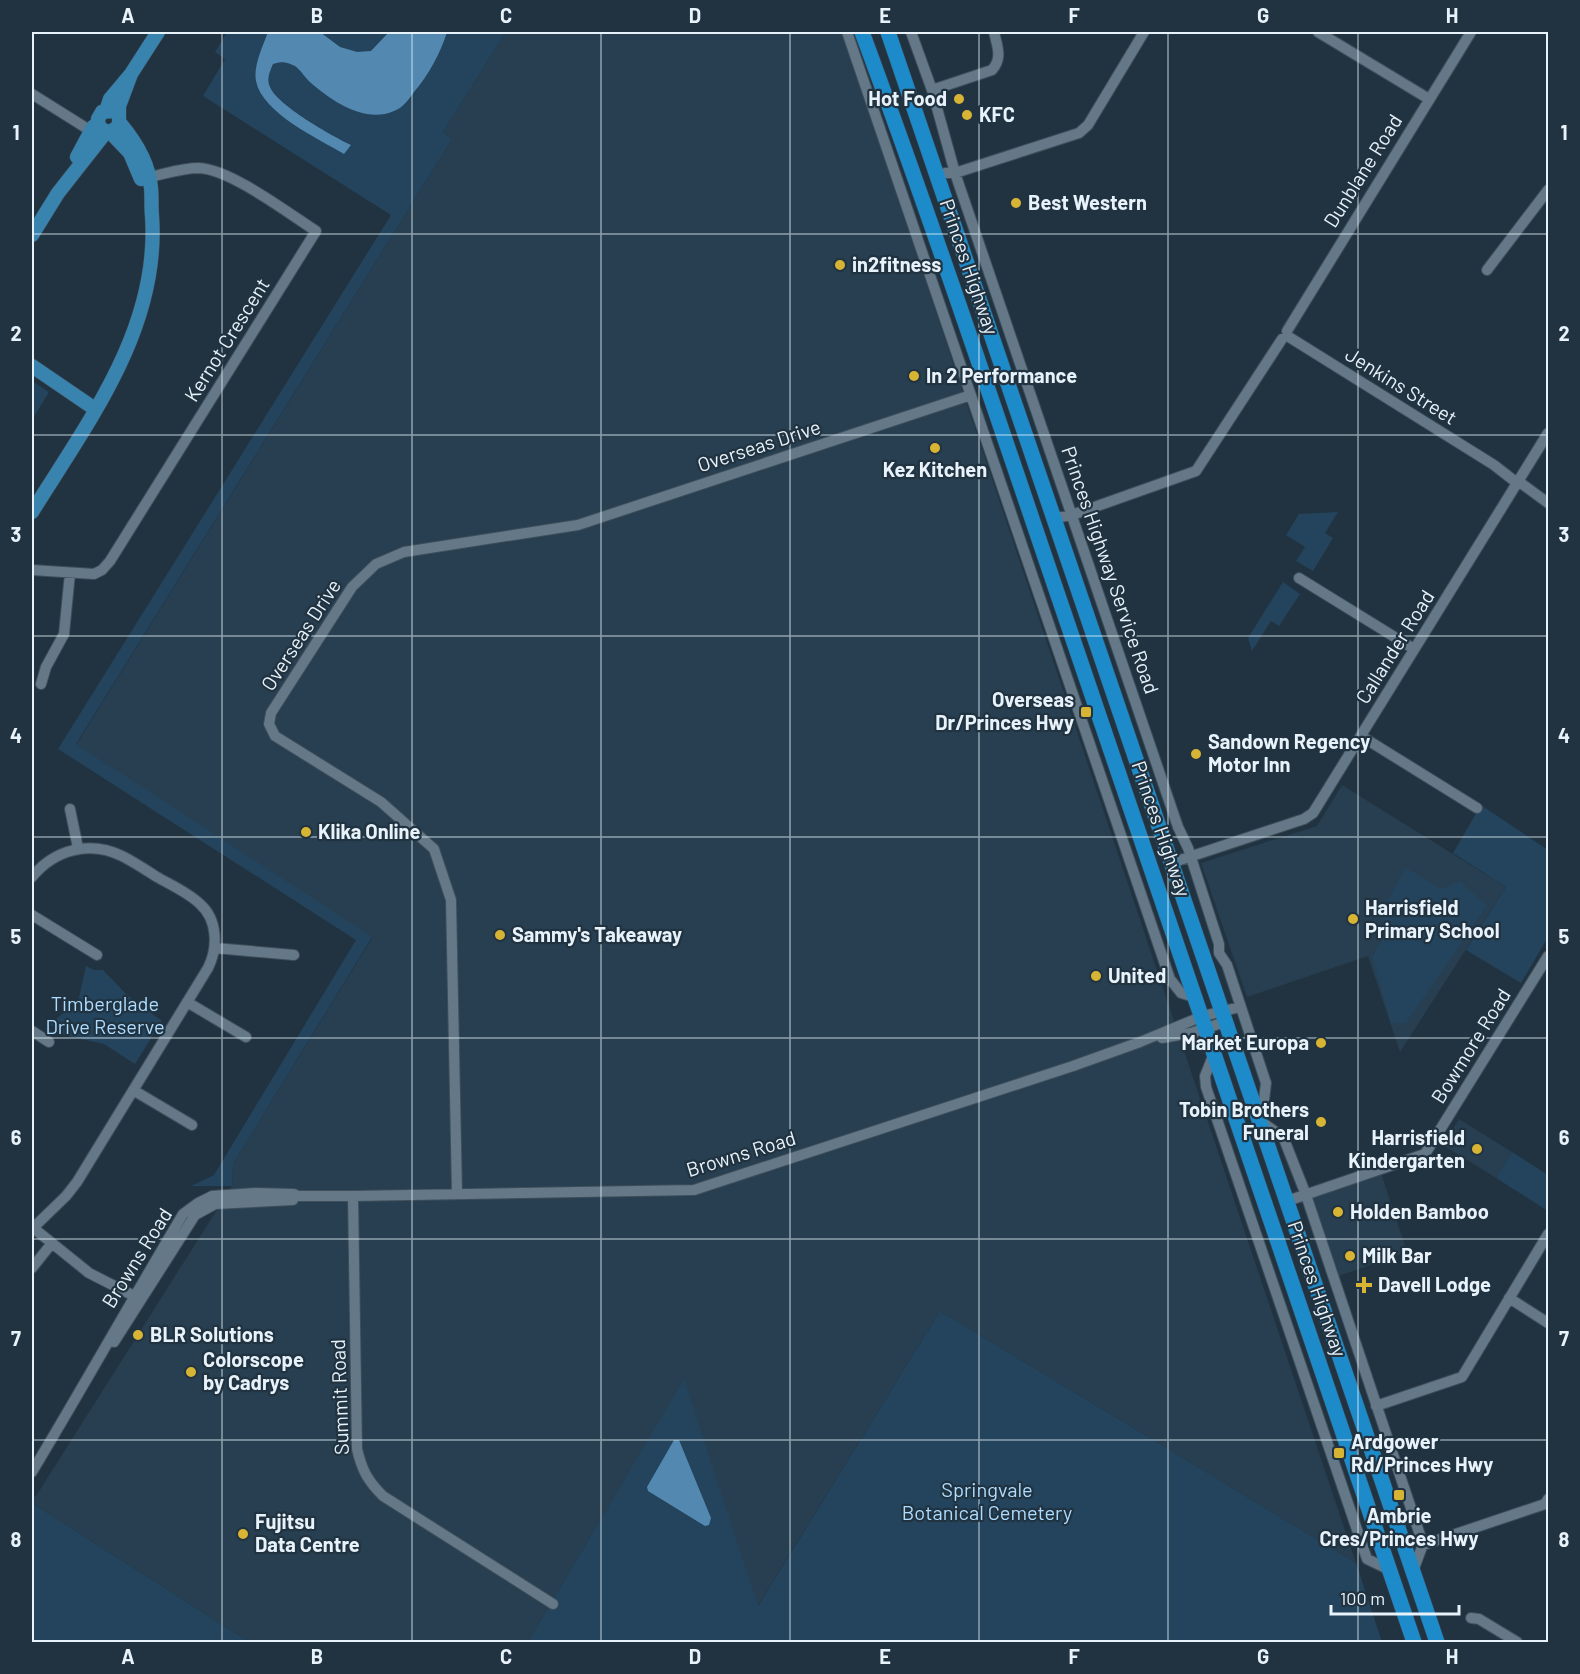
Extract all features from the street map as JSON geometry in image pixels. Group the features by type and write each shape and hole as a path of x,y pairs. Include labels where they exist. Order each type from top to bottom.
{"highway":[{"name":"Princes Highway","path":"862,32 920,187 1077,651 1206,1022 1414,1642"},
{"name":"Princes Highway","path":"888,32 1437,1642"},
{"path":"920,187 938,176"},
{"path":"1054,518 1047,527 1047,532 1071,605 1077,651"},
{"path":"1258,1182 1277,1175"},
{"path":"1268,1207 1287,1201"}],"main road":[{"path":"32,235 58,193 107,124 117,90 131,74 158,32"},
{"path":"32,512 123,360 141,309 150,263 152,212 143,157 107,124"},
{"path":"32,366 50,378 75,388 97,406"}],"street":[{"path":"847,32 1170,980 1181,993 1197,998"},
{"name":"Princes Highway Service Road","path":"911,32 932,90 956,173 1190,857 1219,953 1227,965 1266,1083 1267,1088 1258,1119"},
{"path":"932,90 992,70 998,64 999,55 994,32"},
{"path":"938,176 945,173 956,173 1079,133 1088,125 1144,32"},
{"path":"1318,32 1429,99"},
{"name":"Dunblane Road","path":"1054,518 1072,515 1196,471 1286,336 1471,32"},
{"path":"32,94 107,124"},
{"name":"Kernot Crescent","path":"32,570 94,574 102,570 110,561 316,231 237,182 214,171 187,169 145,178"},
{"path":"944,194 948,183 956,173"},
{"path":"1487,270 1548,190"},
{"name":"Jenkins Street","path":"1286,336 1494,465 1544,500"},
{"name":"Overseas Drive","path":"457,1193 451,900 434,849 381,802 274,736 269,724 271,713 333,616 352,587 376,564 404,552 578,525 971,395"},
{"name":"Callander Road","path":"1171,863 1310,815 1548,433"},
{"path":"1060,537 1064,525 1072,515"},
{"path":"41,684 46,667 66,628 70,573"},
{"path":"1299,578 1414,650"},
{"path":"1361,736 1477,808"},
{"path":"70,809 78,849"},
{"path":"32,877 55,856 78,849 95,849 123,856 197,901 205,909 210,920 215,948 208,968 73,1188 32,1227 89,1273 136,1302"},
{"path":"32,915 97,955"},
{"path":"215,948 294,955"},
{"name":"Bowmore Road","path":"1287,1201 1425,1154 1548,956"},
{"path":"187,1002 246,1037"},
{"name":"Browns Road","path":"32,1472 98,1362 116,1325 136,1302 183,1214 212,1196 255,1193 353,1196 694,1190 1140,1042 1223,1017 1240,1007"},
{"path":"32,1031 49,1042"},
{"path":"1215,1051 1204,1076 1206,1087 1367,1559 1390,1570"},
{"path":"133,1090 192,1125"},
{"path":"1258,1119 1284,1139 1306,1195 1423,1545 1413,1571"},
{"name":"Summit Road","path":"353,1196 357,1449 362,1468 370,1482 383,1496 553,1604"},
{"path":"1376,1406 1462,1377 1548,1234"},
{"path":"32,1268 52,1243"},
{"path":"1509,1298 1548,1323"},
{"path":"1423,1545 1545,1504 1548,1498"},
{"path":"1471,1618 1479,1619 1517,1642"}],"shaded area":[{"path":"268,32 320,32 340,47 357,52 371,51 389,32 447,32 434,64 410,98 397,110 383,114 372,115 350,109 319,90 295,66 284,62 273,64 268,81 275,94 294,111 351,145 344,154 293,124 269,104 260,93 255,75"},
{"path":"506,32 842,32 1356,1563 940,1311 757,1607 684,1380 528,1642 249,1642 32,1503 32,1498 36,1496 232,1186 233,1164 372,938 76,745 452,139 443,132"},
{"name":"Harrisfield Primary School","path":"1342,785 1506,887 1400,1052 1368,956 1247,997 1201,863 1317,826"},
{"name":"Harrisfield Kindergarten","path":"1459,1119 1512,1152 1496,1178 1443,1145"},
{"path":"1381,1173 1407,1252 1336,1277 1311,1201 1313,1197"},
{"path":"674,1440 679,1440 711,1518 709,1525 705,1526 648,1491 647,1487"}],"green space":[{"path":"227,32 506,32 443,132 452,139 76,744 372,937 233,1164 232,1186 191,1186 214,1175 356,940 58,749 391,215 203,96 225,59 215,52"},
{"path":"32,381 49,392 32,420"},
{"path":"1338,512 1325,533 1333,538 1313,571 1296,561 1305,547 1286,535 1299,514"},
{"path":"1283,582 1300,594 1279,626 1271,621 1252,651 1248,638"},
{"path":"1481,805 1548,850 1548,937 1521,983 1466,950 1506,887 1453,853"},
{"path":"1406,868 1442,889 1460,881 1487,906 1406,1023 1391,1024 1372,957 1390,926 1378,916"},
{"name":"Timberglade Drive Reserve","path":"86,966 94,970 103,970 128,996 162,1021 135,1064 104,1044 63,1035 56,1027 48,1025 78,1002"},
{"path":"1512,1152 1548,1175 1548,1211 1496,1178"},
{"name":"Springvale Botanical Cemetery","path":"940,1311 1356,1563 1382,1642 528,1642 684,1379 758,1606"},
{"path":"32,1503 249,1642 32,1642"}],"place":[{"name":"Hot Food","path":"959,99"},
{"name":"KFC","path":"967,115"},
{"name":"Best Western","path":"1016,203"},
{"name":"in2fitness","path":"840,265"},
{"name":"In 2 Performance","path":"914,376"},
{"name":"Kez Kitchen","path":"935,448"},
{"name":"Overseas Dr/Princes Hwy","path":"1086,712"},
{"name":"Sandown Regency Motor Inn","path":"1196,754"},
{"name":"Klika Online","path":"306,832"},
{"name":"Harrisfield Primary School","path":"1353,919"},
{"name":"Sammy's Takeaway","path":"500,935"},
{"name":"United","path":"1096,976"},
{"name":"Market Europa","path":"1321,1043"},
{"name":"Tobin Brothers Funeral","path":"1321,1122"},
{"name":"Harrisfield Kindergarten","path":"1477,1149"},
{"name":"Holden Bamboo","path":"1338,1212"},
{"name":"Milk Bar","path":"1350,1256"},
{"name":"Davell Lodge","path":"1364,1285"},
{"name":"BLR Solutions","path":"138,1335"},
{"name":"Colorscope by Cadrys","path":"191,1372"},
{"name":"Ardgower Rd/Princes Hwy","path":"1339,1453"},
{"name":"Ambrie Cres/Princes Hwy","path":"1399,1495"},
{"name":"Fujitsu Data Centre","path":"243,1534"}]}
